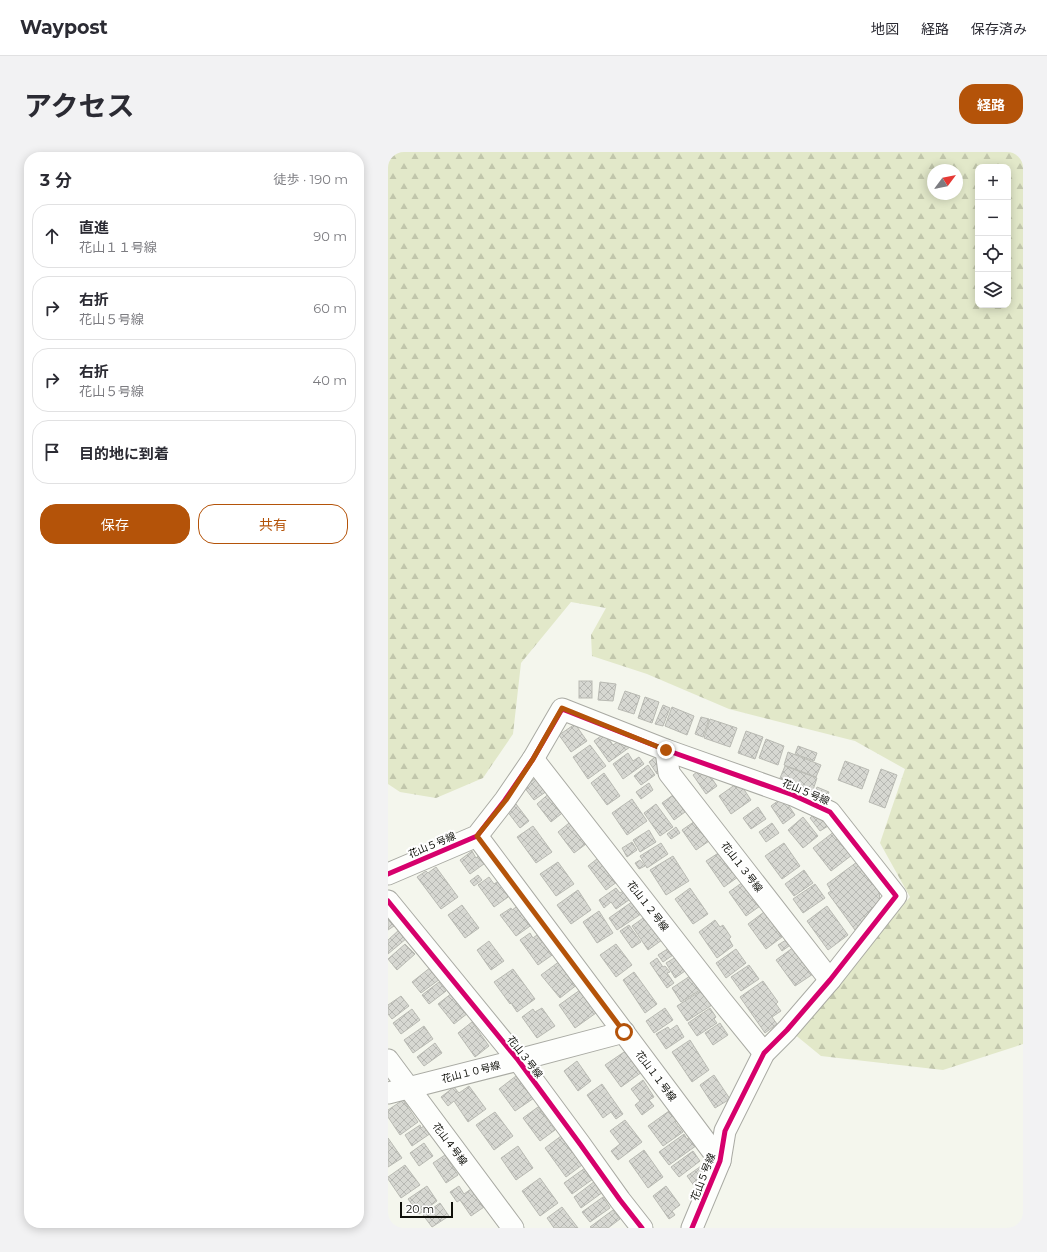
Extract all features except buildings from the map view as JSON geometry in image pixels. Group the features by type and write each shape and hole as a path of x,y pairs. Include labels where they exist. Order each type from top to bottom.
{"street":[{"name":"花山５号線","path":"388,874 477,836 506,800 533,759 562,708 666,750 793,795 830,812 896,896 830,980 787,1030 764,1053 725,1131 720,1161 692,1228"},
{"name":"花山１３号線","path":"666,750 670,773 830,980"},
{"name":"花山１２号線","path":"533,759 764,1053"},
{"name":"花山１１号線","path":"477,836 720,1161"},
{"name":"花山３号線","path":"388,901 518,1060 642,1228"},
{"name":"花山１０号線","path":"388,1093 624,1032"},
{"name":"花山４号線","path":"388,1060 513,1228"}],"green space":[{"path":"388,152 1023,152 1023,1044 943,1070 821,1056 793,1033 910,897 880,843 905,769 855,741 729,709 647,674 592,656 591,635 606,608 571,602 521,663 513,734 483,778 436,798 400,792 388,784"}],"cycle path":[{"path":"388,874 477,836 505,800 533,759 562,709 666,750 793,795 830,812 896,896 830,980 787,1030 764,1053 725,1131 720,1161 692,1228"},
{"path":"388,901 518,1060 642,1228"}],"route":[{"path":"624,1032 477,836 506,800 533,759 562,708 666,750"}]}
